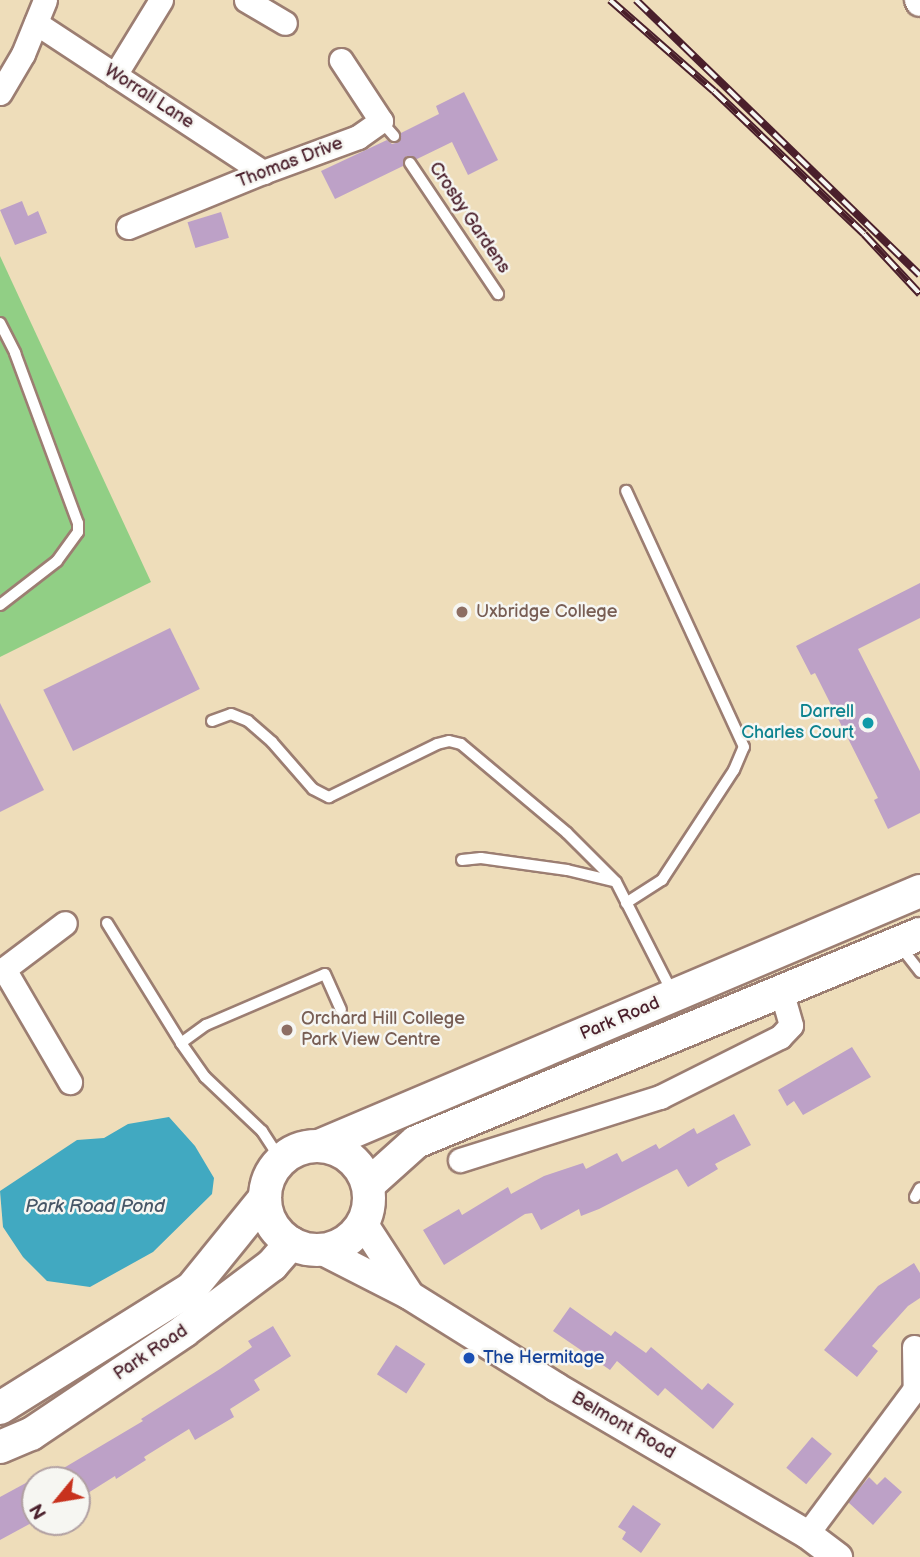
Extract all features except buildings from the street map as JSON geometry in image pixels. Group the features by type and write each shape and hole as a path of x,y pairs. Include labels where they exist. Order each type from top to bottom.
{"main road":[{"name":"Park Road","path":"319,1146 920,891"},
{"name":"Park Road","path":"368,1185 415,1142 909,939"},
{"path":"319,1146 339,1150 351,1158 368,1185 368,1209 363,1223 347,1241 321,1250 291,1243 271,1222 265,1198 270,1177 281,1160 300,1149 319,1146"},
{"name":"Park Road","path":"0,1408 192,1287 265,1198"},
{"name":"Park Road","path":"0,1447 31,1434 184,1331 272,1265 291,1243"}],"street":[{"path":"0,93 23,54 45,0"},
{"path":"115,75 161,0"},
{"path":"247,0 285,23"},
{"name":"Worrall Lane","path":"36,23 263,172"},
{"name":"Thomas Drive","path":"128,228 263,172 387,128 341,60"},
{"path":"65,923 2,970 70,1083"},
{"path":"460,1160 660,1097 780,1037 791,1025 780,991"},
{"path":"363,1223 409,1295"},
{"name":"Belmont Road","path":"321,1250 409,1295 555,1387 807,1534 838,1557"},
{"path":"807,1534 918,1384 918,1345"}],"lane":[{"name":"Crosby Gardens","path":"410,163 498,294"},
{"path":"0,323 15,353 78,523 78,531 57,561 0,605"},
{"path":"626,491 744,747 740,761 662,880 626,903"},
{"path":"212,721 231,713 248,721 272,742 313,789 329,797 437,744 449,741 461,744 567,833 616,882 674,996"},
{"path":"462,860 481,858 567,870 616,882"},
{"path":"107,923 181,1044 205,1077 262,1132 281,1160"},
{"path":"909,939 920,972"},
{"path":"181,1044 206,1025 325,974 341,1010"}],"green space":[{"path":"0,256 151,582 0,657"}],"water":[{"name":"Park Road Pond","path":"169,1117 195,1146 214,1178 212,1194 153,1252 90,1287 47,1281 23,1257 3,1227 0,1191 77,1140 104,1138 128,1124"}],"railway":[{"path":"610,0 714,91 864,234 920,294"},
{"path":"636,0 920,275"}],"place":[{"name":"Uxbridge College","path":"462,612"},
{"name":"Darrell Charles Court","path":"868,723"},
{"name":"Orchard Hill College Park View Centre","path":"287,1030"},
{"name":"The Hermitage","path":"469,1358"}]}
